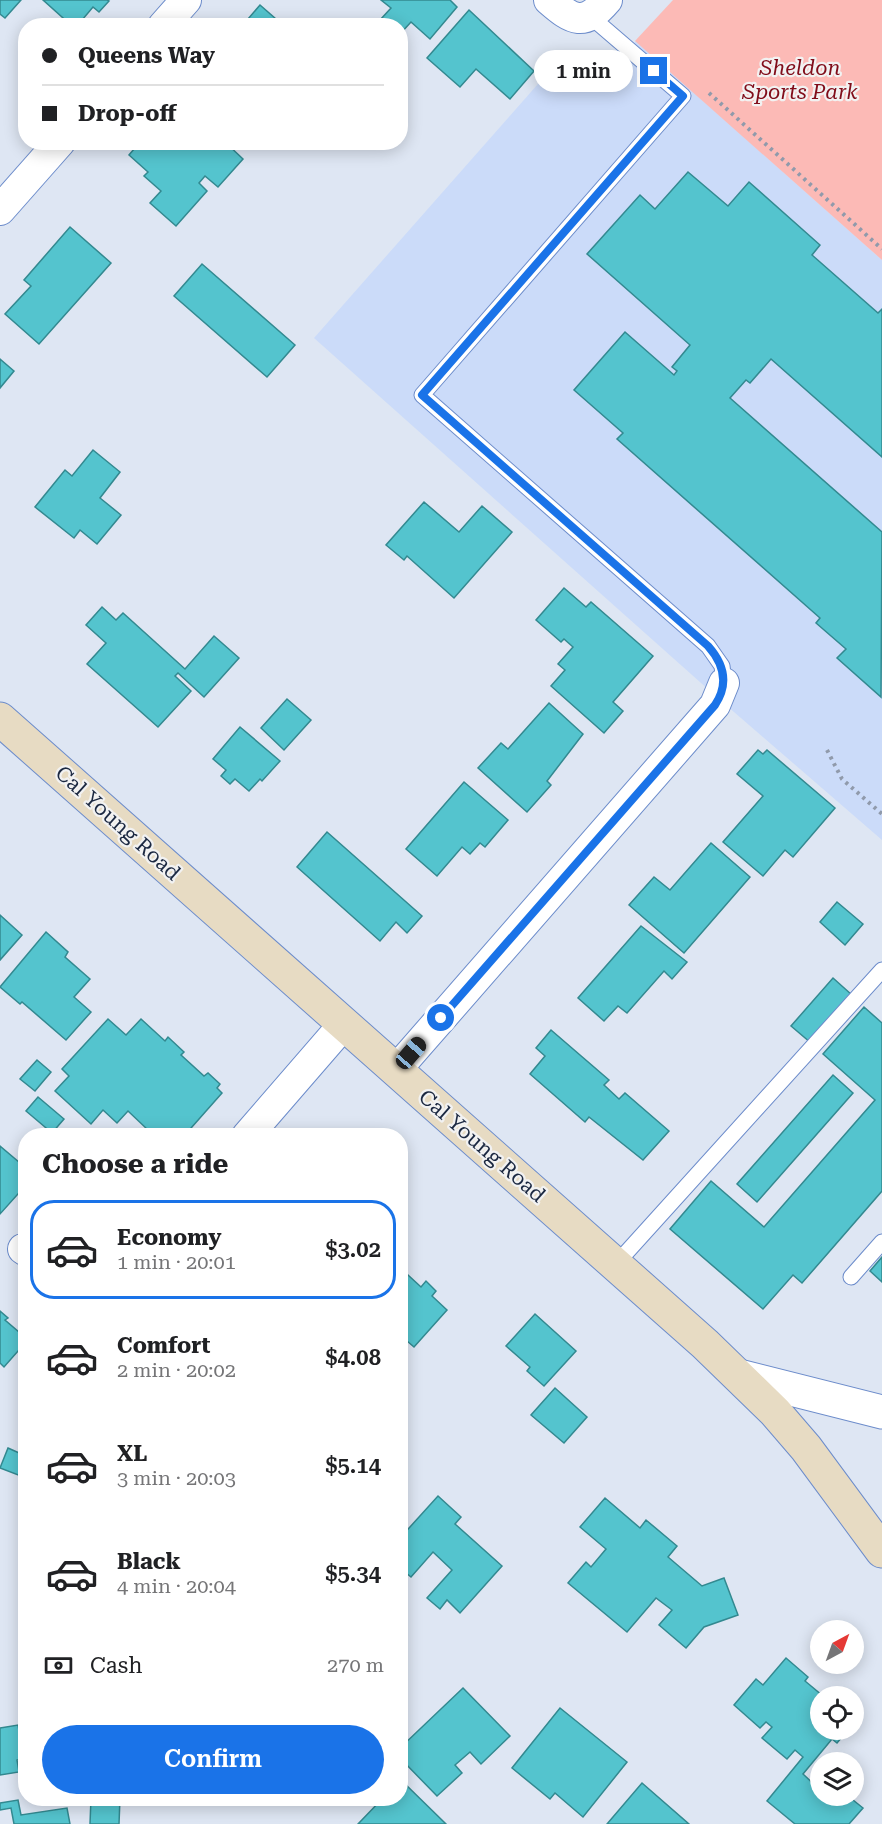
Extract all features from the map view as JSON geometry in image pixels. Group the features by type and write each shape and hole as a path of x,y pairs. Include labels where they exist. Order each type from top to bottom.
{"main road":[{"name":"Cal Young Road","path":"0,719 616,1264 739,1376 807,1448 882,1551"}],"street":[{"path":"170,18 186,0"},
{"path":"549,0 570,17 599,8"},
{"path":"0,210 53,150"},
{"path":"396,1070 715,705 723,683"},
{"path":"254,1128 344,1024"},
{"path":"739,1376 882,1412"}],"lane":[{"path":"599,8 683,96 422,395 708,646 722,666 723,683"},
{"path":"616,1264 882,970"},
{"path":"851,1277 882,1242"}],"path":[{"path":"709,93 882,249"},
{"path":"827,750 842,779 882,814"}],"shaded area":[{"path":"636,41 882,260 882,840 719,699 314,338 560,59 594,88"}],"green space":[{"name":"Sheldon Sports Park","path":"673,0 882,0 882,260 635,41"}],"building":[{"path":"0,0 21,0 5,18 0,14"},
{"path":"43,0 109,1 99,12 93,7 84,18 63,18"},
{"path":"381,0 450,0 457,7 430,39 411,22 408,25 408,18 382,18 391,8"},
{"path":"260,5 275,18 249,18"},
{"path":"469,10 534,71 510,99 476,69 460,87 427,58"},
{"path":"133,150 233,150 243,159 218,187 205,176 199,183 207,191 176,226 150,203 161,191 144,176 148,172 129,155"},
{"path":"688,172 728,206 749,182 820,245 812,255 878,313 882,309 882,457 771,359 750,383 746,380 730,398 882,532 881,697 837,658 846,649 816,623 820,618 617,439 623,433 574,390 625,332 674,375 677,371 672,367 690,345 587,254 640,195 655,209"},
{"path":"70,227 111,263 39,344 5,314 31,286 24,280"},
{"path":"202,264 295,345 267,377 174,296"},
{"path":"0,359 14,371 0,388"},
{"path":"93,450 120,472 100,498 121,515 97,544 80,530 74,538 35,507 65,470 72,476"},
{"path":"424,502 459,532 482,506 512,532 454,598 407,556 404,560 386,545"},
{"path":"564,588 586,607 591,602 653,656 613,702 623,711 604,733 551,686 565,670 558,664 573,647 564,639 561,642 536,620"},
{"path":"102,607 116,620 123,613 185,669 214,636 239,658 204,697 178,673 175,676 191,691 158,727 87,664 106,643 86,625"},
{"path":"287,699 311,720 284,750 261,728"},
{"path":"549,703 583,734 547,781 551,785 527,812 478,768 501,743 508,749"},
{"path":"240,727 280,761 262,781 260,779 249,791 235,779 230,784 221,776 226,770 213,759"},
{"path":"758,750 763,754 767,750 835,808 793,857 785,850 763,876 723,842 763,796 737,774"},
{"path":"464,782 508,820 485,847 480,843 470,854 462,847 437,876 406,849"},
{"path":"327,832 422,916 407,933 396,922 380,941 297,867"},
{"path":"711,843 750,877 684,953 629,905 654,877 670,890"},
{"path":"837,902 863,924 845,945 820,922"},
{"path":"0,915 22,935 0,960"},
{"path":"641,926 687,962 672,979 664,971 627,1013 618,1006 604,1021 578,998"},
{"path":"46,932 68,952 65,957 90,979 74,997 91,1012 66,1040 22,1002 20,1004 0,987"},
{"path":"833,978 852,995 811,1043 791,1026"},
{"path":"864,1007 882,1023 882,1191 802,1283 793,1275 763,1309 670,1229 711,1181 764,1227 875,1100 823,1054"},
{"path":"108,1019 126,1035 141,1019 165,1041 168,1037 184,1052 181,1055 204,1076 208,1073 220,1084 217,1088 222,1093 191,1128 146,1128 128,1111 117,1123 103,1110 91,1124 55,1091 69,1076 62,1069"},
{"path":"551,1030 609,1080 604,1085 619,1099 625,1093 669,1131 643,1160 589,1117 585,1122 530,1074 545,1056 536,1048"},
{"path":"37,1060 51,1072 35,1091 20,1079"},
{"path":"833,1075 853,1093 757,1202 737,1184"},
{"path":"38,1097 64,1119 56,1128 46,1128 26,1111"},
{"path":"0,1146 18,1161 18,1194 0,1214"},
{"path":"882,1257 882,1282 870,1271"},
{"path":"408,1275 421,1287 426,1281 436,1291 432,1296 447,1310 414,1347 408,1342"},
{"path":"0,1311 8,1318 5,1320 18,1331 18,1351 4,1367 0,1363"},
{"path":"535,1314 576,1351 544,1386 527,1371 530,1367 506,1346"},
{"path":"555,1388 587,1417 564,1443 531,1415"},
{"path":"8,1448 18,1452 18,1475 0,1468"},
{"path":"438,1496 461,1517 455,1524 502,1566 460,1613 447,1600 440,1609 427,1598 452,1570 433,1552 411,1577 408,1575 408,1529"},
{"path":"605,1498 640,1528 646,1520 677,1546 668,1557 702,1586 724,1578 738,1615 704,1627 686,1648 659,1625 672,1610 656,1598 627,1632 568,1583 586,1562 591,1567 606,1549 580,1527"},
{"path":"786,1658 808,1677 805,1681 811,1686 810,1740 831,1740 821,1752 810,1752 810,1766 803,1774 810,1781 810,1806 860,1806 863,1808 849,1824 795,1824 767,1801 803,1757 795,1750 787,1759 762,1738 772,1727 766,1722 760,1728 734,1705 756,1679 763,1685"},
{"path":"463,1688 510,1736 481,1764 470,1752 455,1765 462,1773 437,1796 408,1766 408,1740"},
{"path":"560,1708 627,1762 583,1817 555,1793 550,1799 512,1768"},
{"path":"18,1725 18,1772 0,1775 0,1728"},
{"path":"642,1783 689,1824 607,1824"},
{"path":"408,1787 446,1824 358,1824 375,1806 408,1806"},
{"path":"18,1800 21,1815 67,1808 70,1824 14,1824 11,1808 0,1810 0,1803"},
{"path":"91,1806 120,1806 119,1824 90,1824"}],"route":[{"path":"441,1018 715,705 722,692 722,666 708,646 422,395 683,96 654,71"}]}
